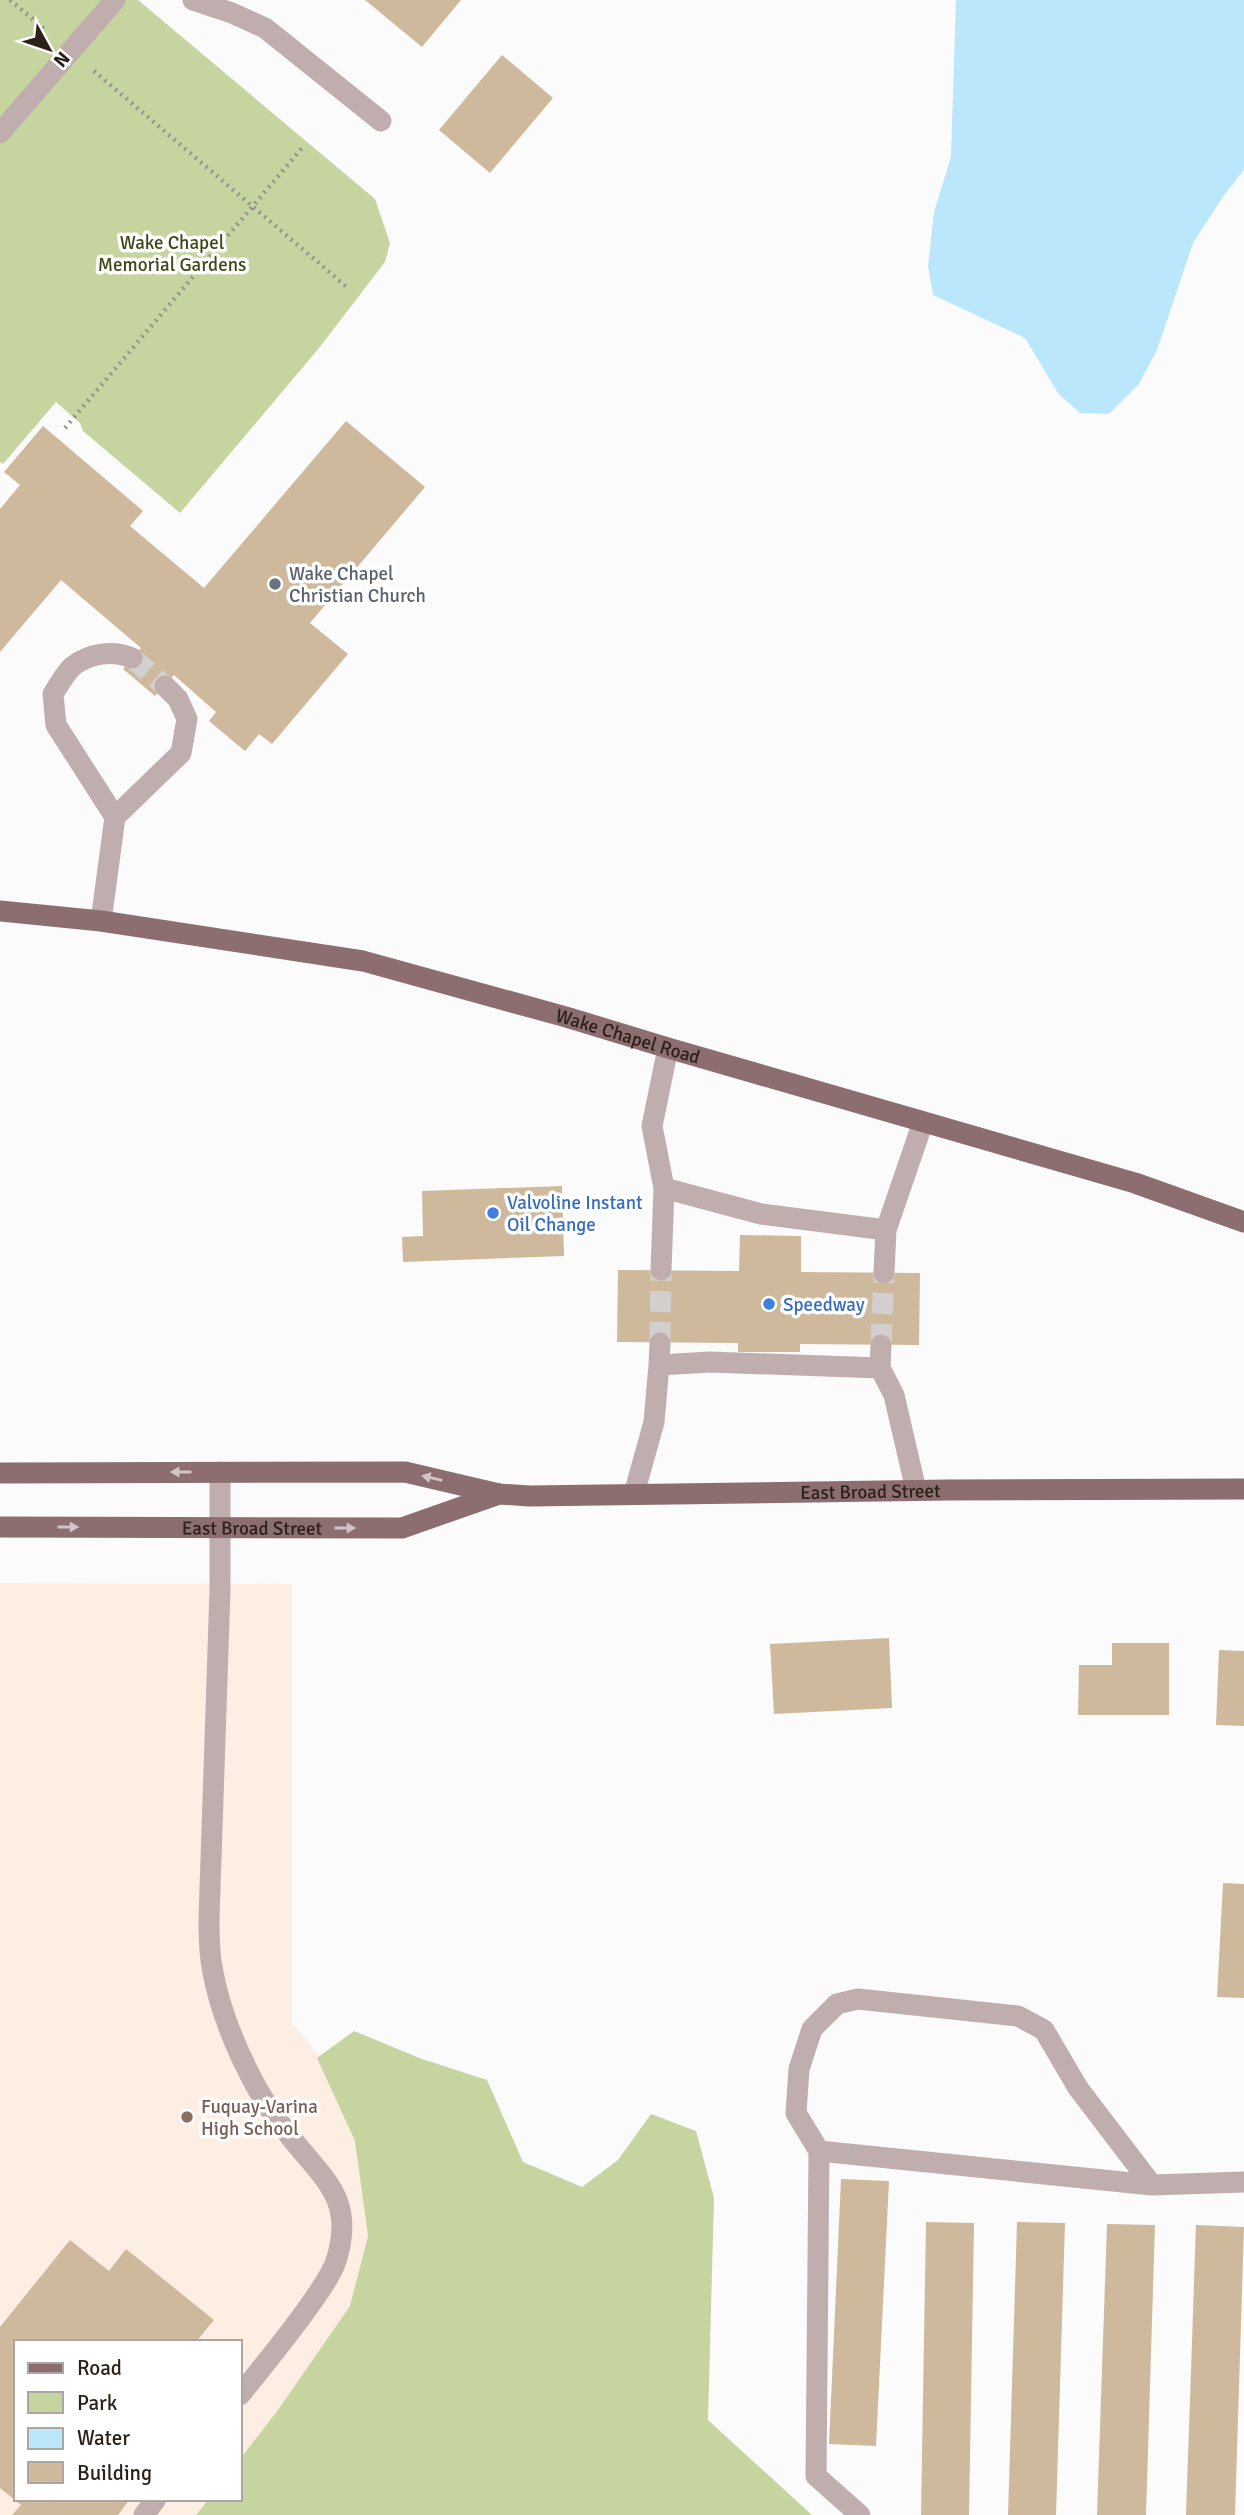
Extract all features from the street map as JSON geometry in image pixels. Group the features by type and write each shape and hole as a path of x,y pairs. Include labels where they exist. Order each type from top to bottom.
{"main road":[{"name":"Wake Chapel Road","path":"0,911 101,921 363,961 566,1017 1135,1183 1244,1222"},
{"name":"East Broad Street","path":"0,1473 405,1472 499,1494 529,1496 916,1490 1244,1489"},
{"name":"East Broad Street","path":"0,1527 402,1528 499,1494"}],"lane":[{"path":"0,133 114,0"},
{"path":"192,0 232,13 265,28 381,121"},
{"path":"115,817 56,725 52,694 73,667 95,654 120,653 132,658"},
{"path":"101,921 115,817 181,753 187,719 178,699 165,686"},
{"path":"661,1270 664,1188 652,1126 668,1048"},
{"path":"884,1273 886,1230 923,1122"},
{"path":"664,1188 761,1214 886,1230"},
{"path":"634,1494 654,1422 660,1343"},
{"path":"881,1345 880,1368 894,1395 916,1490"},
{"path":"659,1365 710,1362 880,1368"},
{"path":"219,1472 221,1527 209,1919 211,1966 221,2003 250,2077 285,2129 325,2176 336,2196 341,2216 341,2239 335,2263 322,2288 242,2392"},
{"path":"860,2515 816,2476 819,2151 796,2113 799,2069 812,2029 836,2004 858,1999 1018,2016 1044,2030 1078,2088 1152,2185"},
{"path":"819,2151 1152,2185 1244,2182"}],"path":[{"path":"10,0 348,288"},
{"path":"65,428 302,148"}],"shaded area":[{"name":"Fuquay-Varina High School","path":"0,1583 292,1584 292,2024 457,2210 242,2477 242,2340 14,2340 14,2501 222,2501 211,2515 0,2515"}],"green space":[{"name":"Wake Chapel Memorial Gardens","path":"0,0 138,0 375,199 390,243 385,262 319,348 180,513 83,431 80,423 56,402 3,464 0,462"},
{"path":"354,2031 422,2059 487,2080 523,2162 582,2187 618,2160 651,2114 696,2131 714,2198 708,2420 812,2515 196,2515 207,2501 242,2501 242,2456 278,2410 350,2306 368,2236 355,2141 317,2058"}],"water":[{"path":"956,0 1244,0 1244,170 1193,243 1157,350 1139,384 1109,414 1080,413 1058,393 1025,338 933,295 928,266 934,212 951,157"}],"building":[{"path":"365,0 461,0 422,47"},
{"path":"502,55 553,98 490,173 439,130"},
{"name":"Wake Chapel Christian Church","path":"346,421 425,487 310,623 348,654 272,744 259,734 245,751 209,721 216,712 174,675 155,696 123,669 141,648 61,580 0,652 0,509 20,485 4,472 43,426 143,511 130,526 204,588"},
{"name":"Valvoline Instant Oil Change","path":"562,1186 564,1256 403,1262 402,1237 423,1236 422,1191"},
{"path":"740,1235 801,1236 801,1272 920,1273 919,1345 800,1344 800,1352 738,1352 738,1343 617,1342 618,1270 739,1271"},
{"path":"889,1638 892,1708 774,1714 770,1644"},
{"path":"1112,1643 1169,1643 1169,1715 1078,1715 1079,1665 1112,1665"},
{"path":"1219,1650 1244,1651 1244,1726 1216,1725"},
{"path":"1223,1883 1244,1884 1244,1998 1217,1997"},
{"path":"841,2179 889,2181 876,2446 829,2444"},
{"path":"926,2222 974,2223 969,2515 921,2515"},
{"path":"1017,2222 1065,2223 1056,2515 1008,2515"},
{"path":"1107,2224 1155,2225 1146,2515 1097,2515"},
{"path":"1196,2225 1244,2227 1235,2515 1186,2515"},
{"path":"70,2240 109,2271 126,2249 214,2320 198,2340 14,2340 14,2499 0,2488 0,2327"},
{"path":"16,2501 128,2501 118,2515 12,2515 21,2505"}],"tunnel":[{"path":"132,658 165,686"},
{"path":"660,1343 661,1270"},
{"path":"881,1345 884,1273"}],"place":[{"name":"Wake Chapel Christian Church","path":"275,584"},
{"name":"Valvoline Instant Oil Change","path":"493,1213"},
{"name":"Speedway","path":"769,1304"},
{"name":"Fuquay-Varina High School","path":"187,2117"}]}
